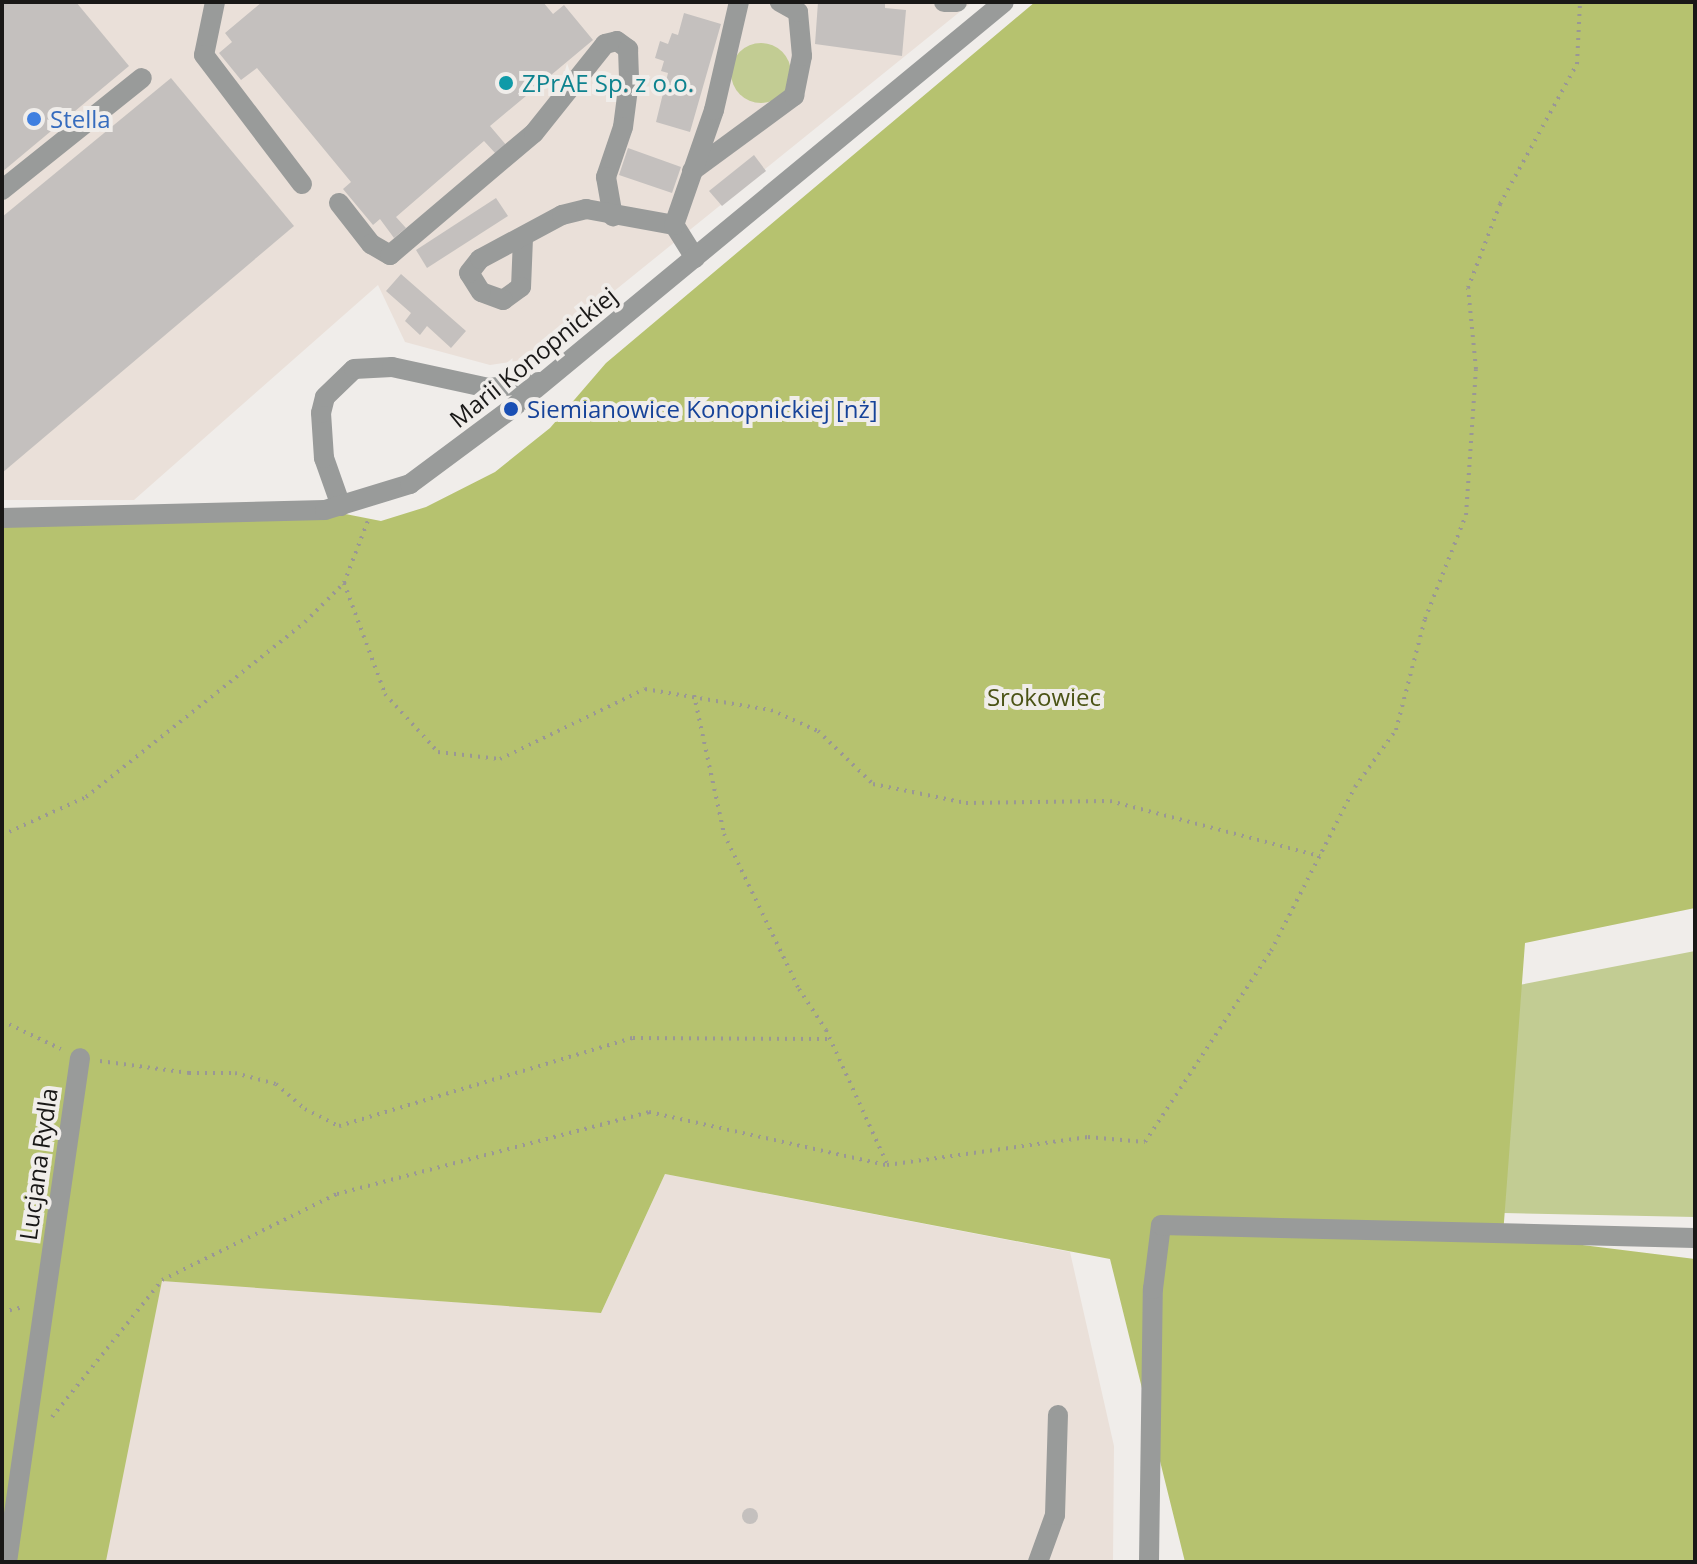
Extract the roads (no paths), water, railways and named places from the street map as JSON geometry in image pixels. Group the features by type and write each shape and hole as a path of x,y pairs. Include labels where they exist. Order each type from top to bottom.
{"street":[{"path":"215,2 204,55 302,184"},
{"path":"692,171 794,96 802,68 798,12 780,2"},
{"path":"944,2 957,2"},
{"name":"Marii Konopnickiej","path":"2,518 278,513 341,506 377,497 440,467 1004,2"},
{"path":"674,225 746,3"},
{"path":"339,203 371,244 390,255 534,133 605,44 617,41 628,49 629,81 623,127 606,177 613,216"},
{"path":"2,190 142,78"},
{"path":"523,238 586,209 674,225 695,258"},
{"path":"341,506 324,458 321,413 325,397 354,369 392,367 489,388 546,380"},
{"name":"Lucjana Rydla","path":"7,1562 80,1058"},
{"path":"1149,1562 1153,1289 1161,1225 1695,1238"},
{"path":"1038,1562 1055,1515 1058,1415"}],"place":[{"name":"ZPrAE Sp. z o.o.","path":"506,83"},
{"name":"Stella","path":"34,119"},
{"name":"Siemianowice Konopnickiej [nż]","path":"511,409"}],"park label":[{"name":"Srokowiec","path":"1044,697"}]}
